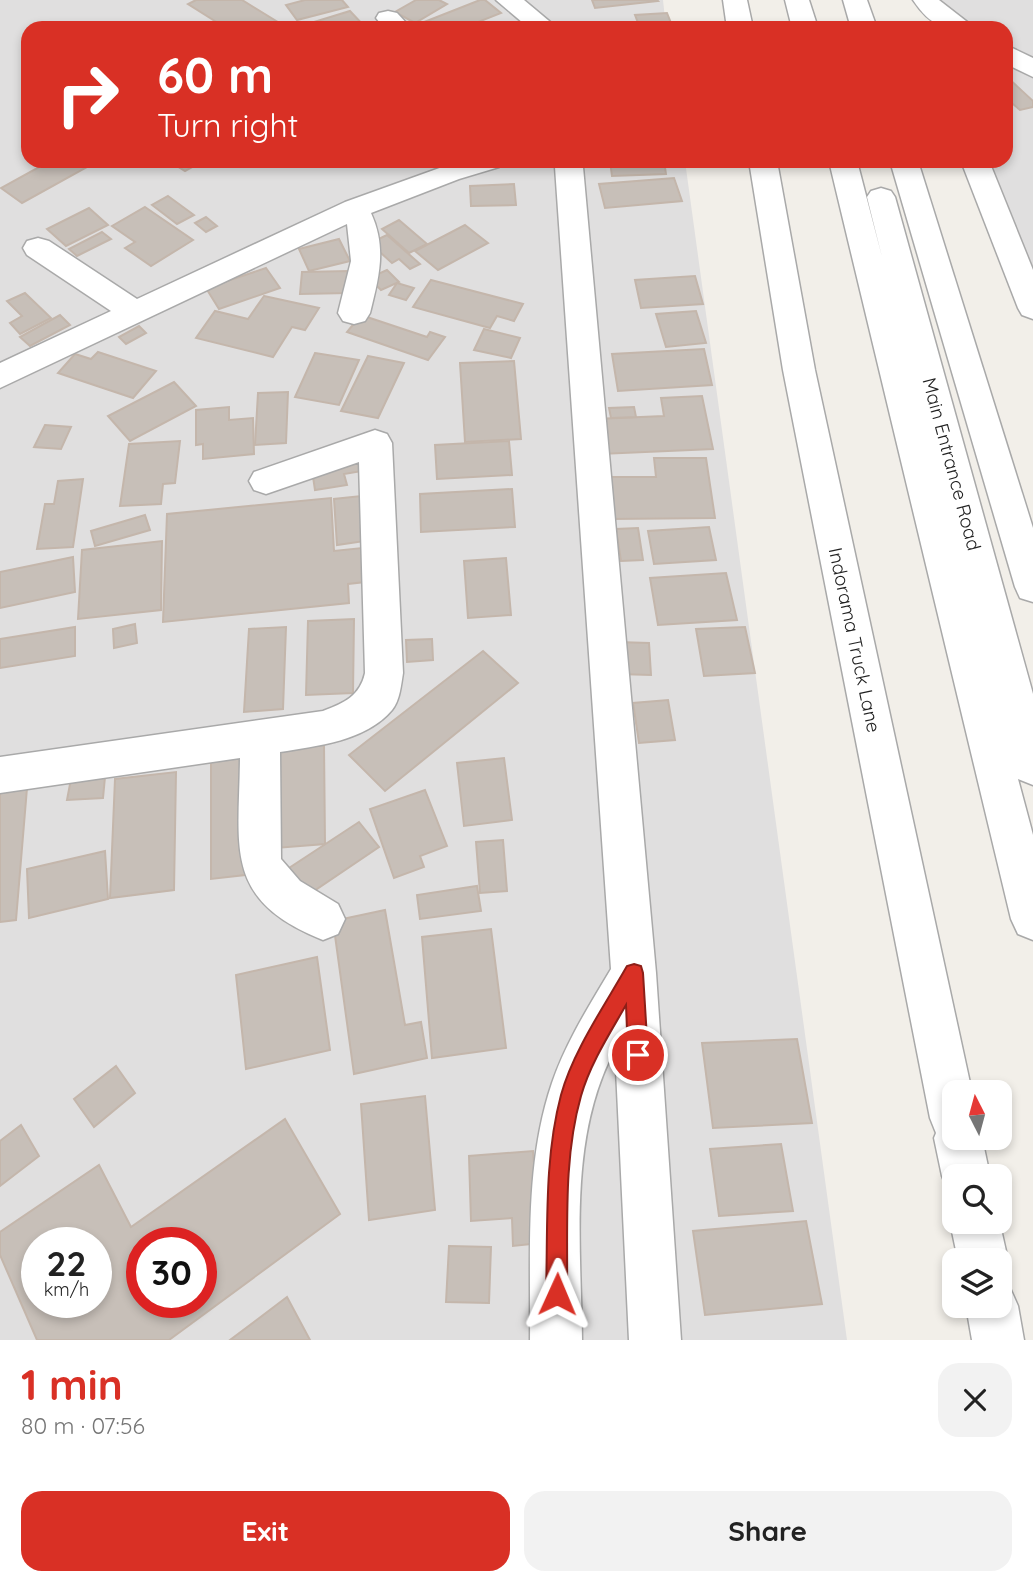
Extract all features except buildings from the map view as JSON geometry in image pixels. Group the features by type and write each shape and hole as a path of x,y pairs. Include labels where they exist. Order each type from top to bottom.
{"street":[{"path":"508,0 534,21"},
{"path":"543,21 547,0"},
{"path":"735,0 739,21"},
{"path":"797,0 803,21"},
{"path":"855,0 862,21"},
{"path":"1013,57 1033,69"},
{"path":"0,376 355,209 466,168"},
{"path":"569,168 634,973 655,1340"},
{"name":"Indorama Truck Lane","path":"764,168 799,370 946,1080"},
{"path":"845,168 1033,919"},
{"name":"Main Entrance Road","path":"872,168 1033,766"},
{"path":"906,168 1033,587"},
{"path":"978,168 1033,308"},
{"path":"354,313 368,250 366,230 355,209"},
{"path":"38,248 134,312"},
{"path":"0,775 323,728 358,715 380,697 384,673 375,443 266,481"},
{"path":"260,737 260,859 266,877 277,891 323,919"},
{"path":"556,1340 559,1165 571,1094 594,1042 634,973"},
{"path":"994,1318 999,1340"}],"shaded area":[{"path":"0,0 663,0 665,21 21,21 21,168 686,168 847,1340 0,1340"},
{"path":"930,0 1033,0 1033,287 990,168 1013,168 1013,21 938,21"}],"route":[{"path":"557,1294 559,1165 571,1094 594,1042 634,973 638,1055"}]}
